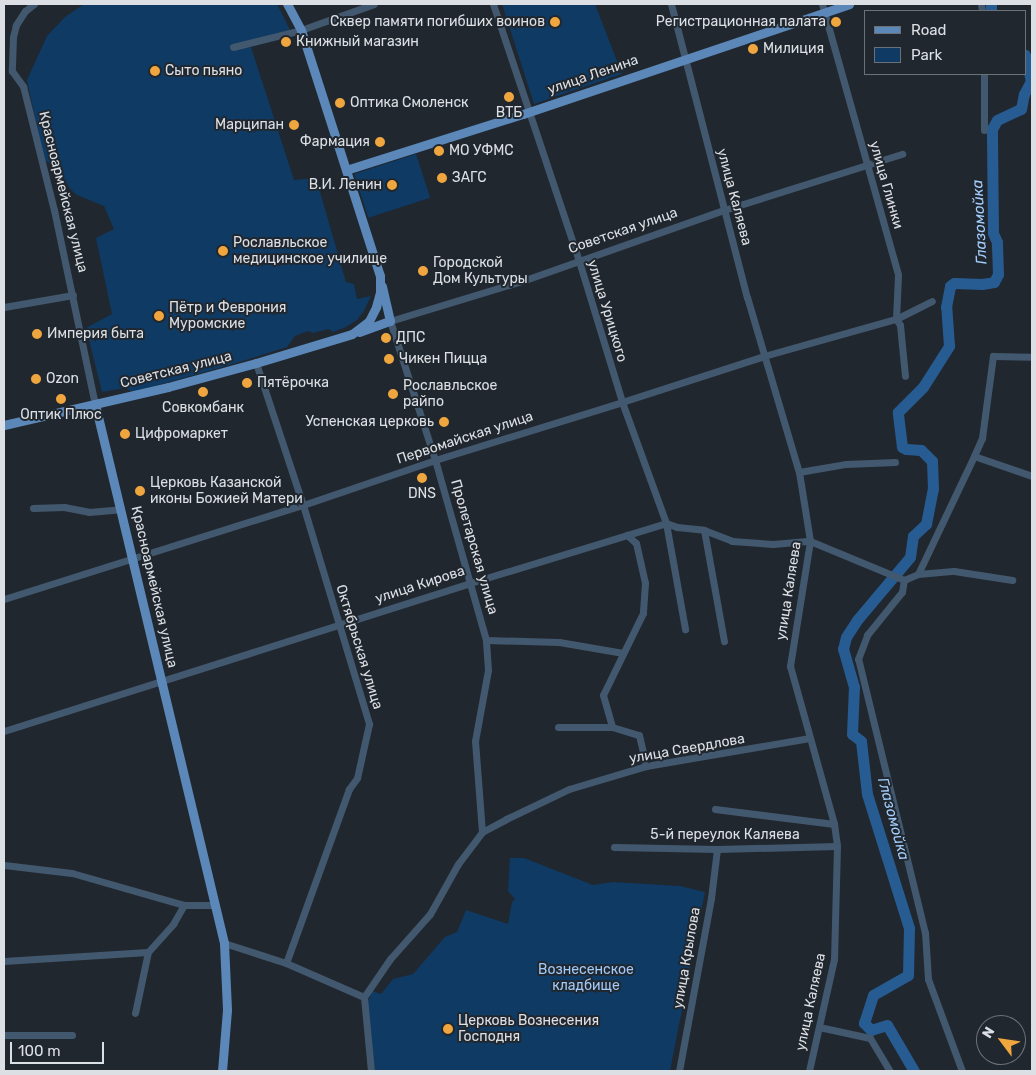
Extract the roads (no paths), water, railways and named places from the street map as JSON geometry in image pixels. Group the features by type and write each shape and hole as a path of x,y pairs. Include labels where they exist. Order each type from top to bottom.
{"main road":[{"name":"Пролетарская улица","path":"287,4 301,30 380,276 390,322"},
{"name":"улица Ленина","path":"346,170 529,111 823,8 850,4"},
{"name":"Пролетарская улица","path":"370,321 380,292 380,276"},
{"name":"Советская улица","path":"352,334 370,321"},
{"name":"Советская улица","path":"4,425 256,363 390,322"},
{"name":"Красноармейская улица","path":"95,404 224,943 228,1010 222,1071"}],"street":[{"name":"Красноармейская улица","path":"34,4 25,11 16,25 13,38 12,71 23,86 73,295 95,404"},
{"path":"233,47 301,30 374,4"},
{"name":"улица Урицкого","path":"493,4 579,261 622,402 666,523 685,629"},
{"name":"улица Каляева","path":"671,4 724,210 764,356 799,472 810,541 790,666 834,824 837,846 834,959 809,1071"},
{"name":"улица Глинки","path":"823,8 898,275 896,319 900,325 905,376"},
{"path":"984,75 984,130"},
{"name":"Советская улица","path":"390,322 579,261 866,163 902,154"},
{"path":"4,307 73,295"},
{"name":"Первомайская улица","path":"4,599 303,505 435,460 764,356 896,319 932,301"},
{"name":"Пролетарская улица","path":"390,322 435,460 486,640 488,670 475,742 482,832"},
{"path":"918,574 982,438 993,356 1032,357"},
{"name":"Октябрьская улица","path":"256,363 303,505 369,724 357,778 349,789 286,963"},
{"path":"974,456 1032,476"},
{"path":"799,472 846,464 895,462"},
{"path":"33,508 64,507 89,512 121,510"},
{"name":"улица Кирова","path":"4,731 339,624 666,523 678,527 704,530 732,541 773,544 810,541 904,580"},
{"path":"704,530 724,641"},
{"path":"612,727 603,695 643,613 645,583 636,543 627,535"},
{"path":"962,1071 928,979 926,933 858,659 867,635 902,592 904,580 918,574 954,571 1012,580"},
{"path":"486,640 559,642 624,653"},
{"path":"558,726 612,727 638,735 646,766"},
{"name":"улица Свердлова","path":"364,997 390,959 430,914 458,864 482,832 569,788 646,766 810,738"},
{"path":"714,808 834,824"},
{"name":"5-й переулок Каляева","path":"614,847 717,850 837,846"},
{"name":"улица Крылова","path":"679,1071 711,898 717,850"},
{"path":"4,865 72,873 184,905 214,905"},
{"path":"135,1014 148,952 173,924 184,905"},
{"path":"224,943 286,963 364,997 370,1071"},
{"path":"4,961 148,952"},
{"path":"819,1027 870,1038 890,1071"},
{"path":"4,1034 72,1035"}],"waterway":[{"name":"Глазомойка","path":"991,4 991,10"},
{"name":"Глазомойка","path":"914,1071 887,1025 871,1030 864,1023 873,995 908,975 909,928 867,794 861,741 852,734 854,687 843,649 846,637 857,620 910,557 913,536 926,524 933,489 932,461 921,450 902,447 898,412 923,387 949,346 946,307 950,286 954,283 982,284 994,282 998,274 997,242 993,233 992,129 997,120 1021,109 1024,94 1031,81 1026,59"}],"place":[{"name":"Сквер памяти погибших воинов","path":"555,22"},
{"name":"Регистрационная палата","path":"836,22"},
{"name":"Книжный магазин","path":"286,42"},
{"name":"Милиция","path":"753,49"},
{"name":"Сыто пьяно","path":"155,71"},
{"name":"ВТБ","path":"509,97"},
{"name":"Оптика Смоленск","path":"340,103"},
{"name":"Марципан","path":"294,125"},
{"name":"Фармация","path":"380,142"},
{"name":"МО УФМС","path":"439,151"},
{"name":"ЗАГС","path":"442,178"},
{"name":"В.И. Ленин","path":"392,185"},
{"name":"Рославльское медицинское училище","path":"223,251"},
{"name":"Городской Дом Культуры","path":"423,271"},
{"name":"Пётр и Феврония Муромские","path":"159,316"},
{"name":"Империя быта","path":"37,334"},
{"name":"ДПС","path":"386,338"},
{"name":"Чикен Пицца","path":"389,359"},
{"name":"Ozon","path":"36,379"},
{"name":"Пятёрочка","path":"247,383"},
{"name":"Совкомбанк","path":"203,392"},
{"name":"Рославльское райпо","path":"393,394"},
{"name":"Оптик Плюс","path":"61,399"},
{"name":"Успенская церковь","path":"444,422"},
{"name":"Цифромаркет","path":"125,434"},
{"name":"DNS","path":"422,478"},
{"name":"Церковь Казанской иконы Божией Матери","path":"140,491"},
{"name":"Церковь Вознесения Господня","path":"448,1029"}],"park label":[{"name":"Вознесенское кладбище","path":"586,978"}]}
